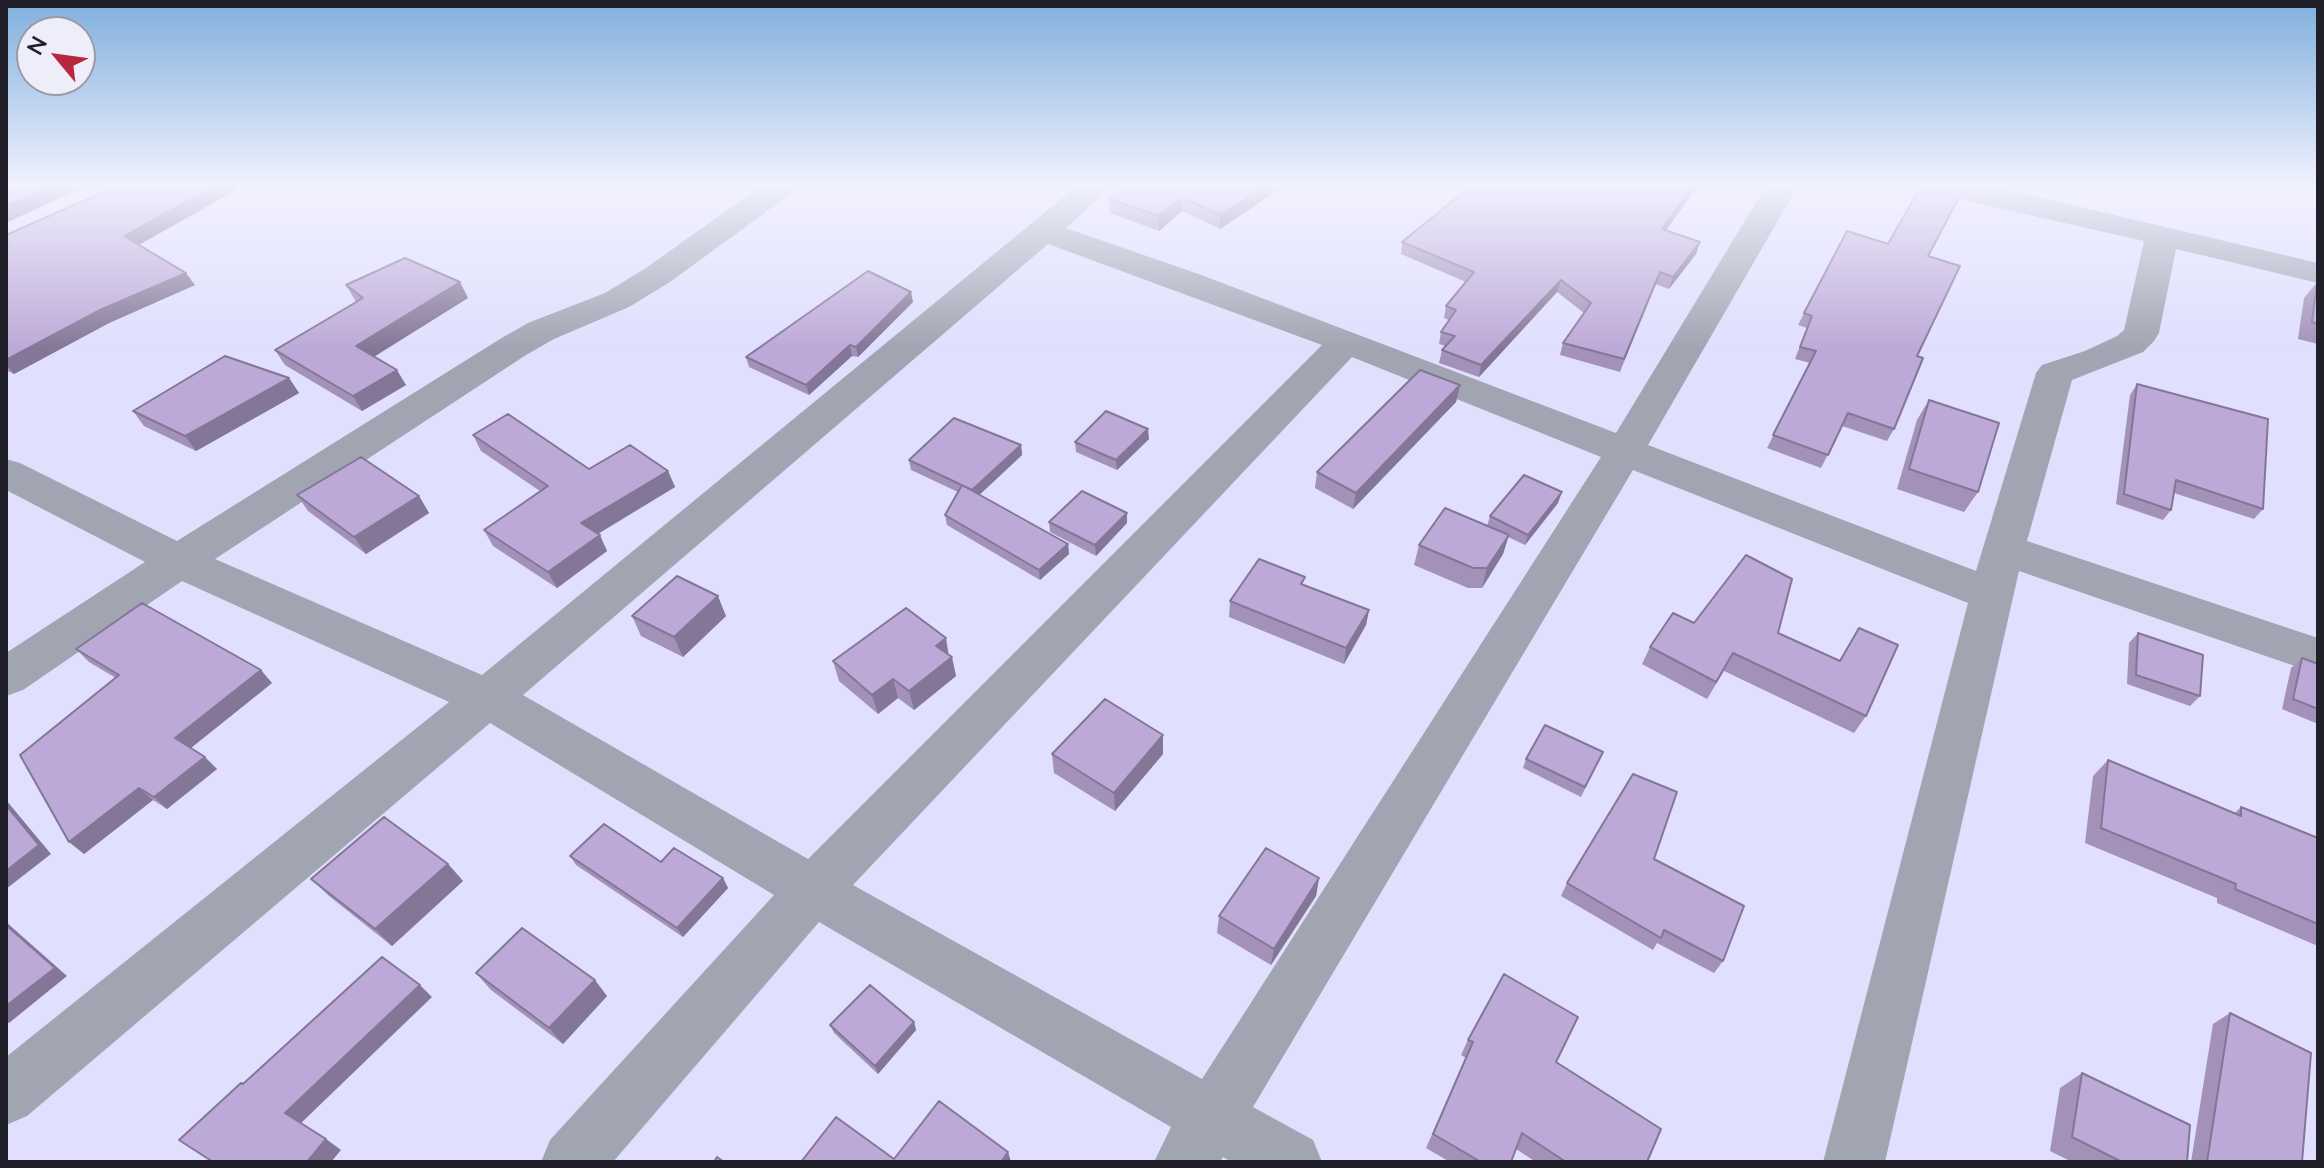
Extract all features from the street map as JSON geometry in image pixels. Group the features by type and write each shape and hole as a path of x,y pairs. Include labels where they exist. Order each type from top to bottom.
{"street":[{"path":"6,677 179,561 513,347 617,300 706,241"},
{"path":"6,1095 487,698 1028,241"},
{"path":"1070,241 1192,283 1625,450 1998,572 2318,656"},
{"path":"1198,1139 1625,450 1750,241"},
{"path":"1854,1162 1998,572 2055,373 2098,359 2130,344 2141,333 2161,241"},
{"path":"2181,241 2318,273"},
{"path":"572,1162 813,890 1346,342"},
{"path":"6,473 179,561 487,698 813,890 1198,1139 1291,1162"}],"building":[{"path":"6,241 132,241 186,273 100,310 6,360"},
{"path":"1842,241 1877,241 1888,244 1890,241 1936,241 1928,256 1960,266 1917,356 1923,358 1894,429 1848,413 1828,455 1773,435 1816,351 1800,347 1812,316 1804,313"},
{"path":"1402,242 1700,242 1673,277 1660,272 1624,359 1563,343 1591,303 1561,280 1481,365 1442,350 1455,336 1441,332 1456,310 1446,306 1474,272"},
{"path":"405,258 460,282 356,346 397,370 353,396 275,350 363,298 346,285"},
{"path":"868,271 911,292 856,347 850,345 806,385 746,357"},
{"path":"2318,282 2318,324 2312,322"},
{"path":"225,356 289,378 185,436 133,411"},
{"path":"1420,370 1460,385 1356,493 1317,472"},
{"path":"2137,384 2268,419 2263,509 2176,480 2171,510 2124,494"},
{"path":"1929,400 1999,423 1978,492 1909,469"},
{"path":"1106,411 1148,429 1116,460 1075,442"},
{"path":"508,414 589,469 630,445 668,471 581,523 600,535 548,572 484,530 548,486 473,435"},
{"path":"954,418 1021,445 972,490 909,460"},
{"path":"361,457 419,496 354,537 297,495"},
{"path":"1524,475 1562,492 1528,535 1490,516"},
{"path":"962,485 1068,544 1039,570 945,515"},
{"path":"1082,491 1127,513 1095,545 1049,522"},
{"path":"1445,508 1509,535 1487,568 1473,568 1419,545"},
{"path":"1746,555 1792,579 1778,633 1840,661 1859,628 1898,645 1866,716 1733,653 1716,682 1650,647 1673,613 1694,623"},
{"path":"1259,559 1305,577 1301,584 1369,610 1346,648 1230,601"},
{"path":"677,576 718,596 674,637 632,616"},
{"path":"142,603 261,670 175,738 205,757 154,797 139,788 69,842 20,755 119,675 76,649"},
{"path":"906,608 946,638 936,646 952,657 909,691 893,679 872,695 833,661"},
{"path":"2138,633 2203,655 2200,696 2136,675"},
{"path":"2302,658 2318,664 2318,709 2293,699"},
{"path":"1105,699 1163,735 1114,793 1052,754"},
{"path":"1545,725 1603,752 1585,787 1526,759"},
{"path":"2108,760 2241,816 2241,807 2318,838 2318,924 2235,889 2236,884 2101,828"},
{"path":"1633,774 1677,792 1654,859 1744,906 1723,961 1664,930 1661,938 1567,883"},
{"path":"6,805 39,845 6,871"},
{"path":"384,817 448,864 375,929 311,879"},
{"path":"604,824 661,862 674,848 723,878 677,928 570,856"},
{"path":"1266,848 1319,878 1274,949 1219,916"},
{"path":"6,925 55,968 6,1006"},
{"path":"522,928 595,980 549,1028 476,973"},
{"path":"382,957 420,985 285,1113 326,1139 307,1162 213,1162 179,1140 243,1084"},
{"path":"1504,974 1578,1017 1556,1062 1661,1129 1647,1162 1566,1162 1522,1133 1511,1162 1481,1162 1433,1134 1473,1042 1468,1040"},
{"path":"870,985 914,1022 875,1066 830,1025"},
{"path":"2230,1013 2311,1053 2302,1162 2207,1162"},
{"path":"2082,1073 2190,1125 2187,1162 2122,1162 2072,1137"},
{"path":"939,1101 1008,1152 1001,1162 801,1162 836,1117 894,1159"}]}
